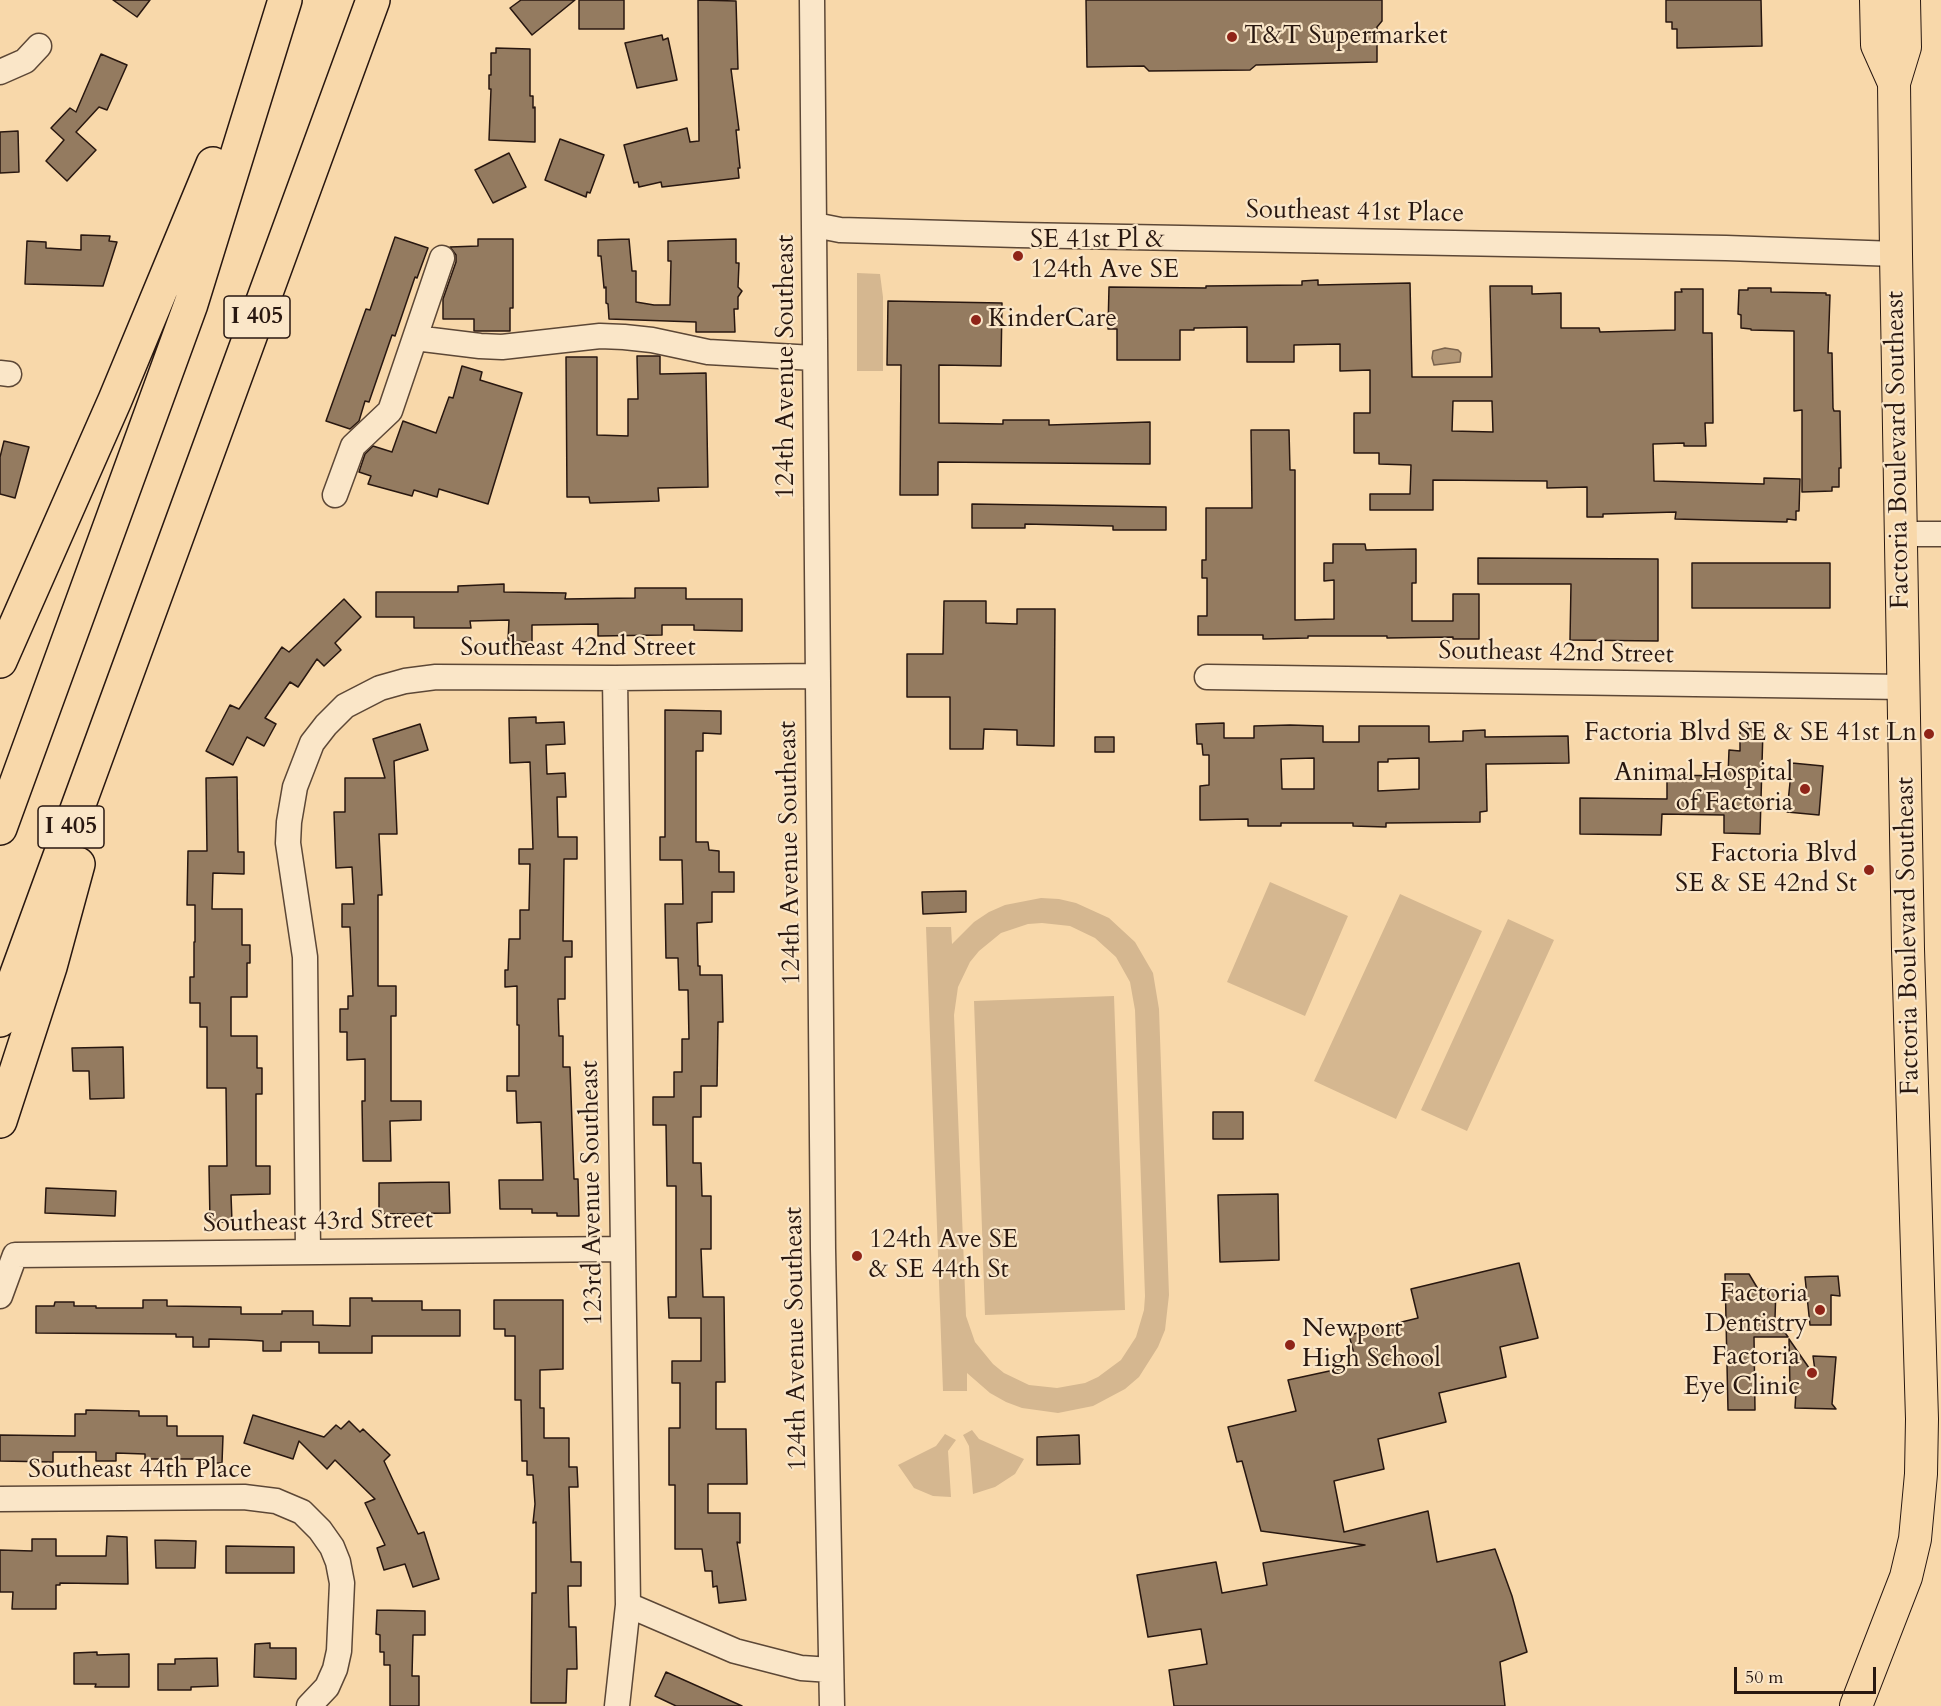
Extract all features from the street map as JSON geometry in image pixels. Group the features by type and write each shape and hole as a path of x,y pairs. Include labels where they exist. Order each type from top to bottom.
{"highway":[{"path":"0,660 194,214 277,0"},
{"name":"I 405","path":"0,828 191,304 285,0"},
{"name":"I 405","path":"0,1020 373,0"},
{"path":"0,1121 50,967 142,634"}],"main road":[{"name":"Factoria Boulevard Southeast","path":"1876,0 1877,45 1894,83"},
{"name":"Factoria Boulevard Southeast","path":"1856,1706 1906,1577 1915,1539 1932,1437 1908,949 1894,83 1905,47 1904,0"},
{"path":"1915,1539 1941,1485"}],"street":[{"name":"124th Avenue Southeast","path":"812,0 823,1249 832,1706"},
{"path":"0,72 25,61 39,46"},
{"name":"Southeast 41st Place","path":"814,225 840,230 1006,235 1726,248 1896,254"},
{"path":"335,495 353,446 390,411 442,258"},
{"path":"415,338 502,347 600,336 624,337 652,340 708,352 814,358"},
{"path":"1901,534 1941,534"},
{"name":"Southeast 42nd Street","path":"308,1252 305,957 288,843 295,787 312,743 345,706 380,688 405,681 436,677 817,676"},
{"name":"Southeast 42nd Street","path":"1207,677 1904,687"},
{"name":"123rd Avenue Southeast","path":"615,678 628,1605 617,1706"},
{"name":"Southeast 43rd Street","path":"0,1296 15,1255 622,1250"},
{"name":"Southeast 44th Place","path":"0,1498 244,1497 276,1501 302,1512 320,1530 332,1547 342,1582 339,1651 335,1669 327,1687 309,1706"},
{"path":"628,1605 735,1651 801,1668 831,1670"}],"shaded area":[{"path":"857,273 880,274 883,297 883,371 857,371"},
{"path":"1445,348 1458,350 1461,353 1460,362 1434,365 1433,351"},
{"path":"1270,882 1348,916 1305,1016 1227,982"},
{"path":"1400,894 1482,931 1396,1119 1314,1081"},
{"path":"1041,898 1059,899 1076,903 1109,918 1135,942 1153,973 1159,1009 1169,1295 1165,1330 1158,1347 1139,1377 1125,1389 1093,1406 1058,1413 1022,1408 1006,1402 990,1393 967,1373 967,1391 943,1391 926,927 951,927 952,944 974,922 1005,905","holes":["1028,924 1070,926 1095,938 1116,957 1130,982 1135,1010 1145,1296 1144,1310 1136,1337 1121,1360 1098,1377 1085,1383 1057,1388 1029,1385 1004,1373 993,1364 975,1342 966,1316 954,1015 958,987 970,962 979,951 1001,933"]},
{"path":"1508,919 1554,940 1467,1131 1421,1110"},
{"path":"1114,996 1125,1310 985,1315 974,1001"},
{"path":"972,1430 979,1439 1024,1459 1015,1474 995,1487 973,1494 969,1446 963,1435"},
{"path":"945,1434 956,1440 948,1451 951,1497 933,1496 914,1488 898,1465 936,1446"}],"building":[{"path":"113,0 150,0 137,17"},
{"path":"521,0 575,0 532,35 510,8"},
{"path":"579,0 624,0 624,29 579,29"},
{"path":"698,0 736,1 738,69 731,69 739,130 736,130 739,178 662,187 661,182 639,187 638,182 634,183 624,145 687,128 690,142 699,141"},
{"name":"T&T Supermarket","path":"1086,0 1382,0 1382,21 1377,27 1377,62 1256,65 1250,70 1149,71 1144,66 1087,67"},
{"path":"1666,0 1761,0 1762,46 1677,48 1677,29 1672,29 1672,22 1666,22"},
{"path":"662,35 663,40 668,38 677,80 637,88 625,43"},
{"path":"496,48 530,49 530,96 533,96 533,108 535,107 535,142 489,140 491,89 489,89 489,75 491,75 491,53 496,53"},
{"path":"101,54 127,65 107,110 99,107 76,132 96,150 67,181 46,161 64,140 51,128 70,108 76,112"},
{"path":"18,131 19,172 0,173 0,132"},
{"path":"560,139 604,155 590,193 587,192 586,197 545,180"},
{"path":"509,153 526,187 493,203 475,170"},
{"path":"81,235 110,236 109,241 117,242 103,286 25,284 27,241 46,242 46,248 81,250"},
{"path":"395,237 428,248 417,278 415,277 395,336 392,335 369,402 365,401 359,421 350,429 326,421 366,309 370,310"},
{"path":"478,239 513,239 513,308 510,308 510,331 474,331 474,319 443,319 443,299 456,262 456,255 450,247 478,246"},
{"path":"629,239 632,271 636,271 636,302 670,305 671,261 668,261 668,241 736,239 736,263 739,263 738,287 742,291 738,297 738,309 734,309 735,332 696,332 696,322 609,319 601,256 598,256 598,240"},
{"path":"1318,280 1318,285 1410,283 1412,377 1492,377 1490,286 1532,286 1532,294 1561,293 1561,328 1599,328 1600,332 1675,330 1675,292 1682,292 1681,289 1703,289 1703,333 1712,333 1713,423 1705,423 1706,446 1684,446 1684,443 1653,444 1654,481 1764,484 1764,478 1800,479 1799,511 1796,511 1796,520 1787,519 1787,522 1675,519 1676,512 1603,514 1603,517 1587,517 1587,487 1547,488 1547,481 1433,480 1433,510 1370,510 1370,494 1410,494 1411,465 1379,464 1379,453 1354,453 1354,413 1370,413 1370,370 1340,371 1340,344 1294,345 1294,362 1247,362 1247,327 1194,328 1194,330 1180,330 1180,360 1117,360 1117,329 1108,329 1109,287 1206,288 1206,286 1302,285 1302,281","holes":["1453,401 1492,401 1493,432 1452,431"]},
{"path":"1748,288 1771,288 1771,292 1830,295 1828,353 1832,353 1833,408 1834,411 1840,411 1841,468 1839,468 1839,487 1832,487 1832,491 1802,492 1802,410 1794,411 1794,331 1741,328 1741,315 1738,314 1739,290 1748,290"},
{"path":"888,301 1002,303 1001,366 939,365 939,423 1003,424 1003,420 1049,420 1049,425 1150,422 1150,464 938,462 938,495 900,495 901,365 887,365"},
{"path":"637,356 660,356 660,374 706,373 708,487 658,488 659,501 590,503 589,497 567,497 566,357 597,357 597,435 628,436 628,399 638,399"},
{"path":"462,366 482,372 480,380 522,393 488,504 439,489 437,497 414,490 412,496 368,484 371,476 359,472 365,454 373,446 392,452 403,421 436,433 449,397 453,398"},
{"path":"1251,430 1289,430 1290,470 1295,470 1295,620 1334,619 1334,580 1324,581 1324,563 1333,563 1333,544 1365,544 1366,550 1416,549 1416,583 1412,583 1412,621 1453,621 1453,594 1479,594 1479,639 1308,636 1308,638 1263,639 1263,635 1198,635 1198,616 1207,616 1207,578 1202,578 1202,560 1206,560 1206,508 1252,508"},
{"path":"4,441 29,447 15,498 0,494 0,457"},
{"path":"972,504 1166,507 1166,530 1113,530 1113,526 1025,524 1025,528 972,528"},
{"path":"1478,558 1658,559 1658,641 1570,640 1571,584 1478,584"},
{"path":"1692,563 1830,563 1830,608 1692,608"},
{"path":"504,584 504,592 566,593 565,599 635,598 635,588 686,588 686,599 742,599 742,631 694,630 694,625 662,625 662,635 598,636 598,624 532,625 532,642 508,641 509,620 470,621 471,628 414,628 414,617 376,617 376,592 458,592 458,586"},
{"path":"344,599 361,617 335,643 341,650 324,666 317,659 298,687 290,682 265,718 276,724 264,746 247,737 233,765 206,751 230,705 239,709 282,647 289,652"},
{"path":"944,601 986,601 986,623 1017,624 1017,609 1055,609 1054,746 1017,745 1017,730 984,729 983,749 950,749 950,697 907,697 907,654 943,654"},
{"path":"665,710 721,711 721,734 703,733 703,751 696,751 696,842 708,842 709,850 719,851 719,872 734,872 734,892 712,892 712,922 697,923 700,975 722,975 723,1022 718,1022 717,1086 701,1086 701,1117 693,1117 693,1163 701,1163 702,1196 711,1196 711,1249 701,1249 703,1297 724,1297 725,1382 716,1382 716,1429 746,1429 747,1484 708,1484 708,1513 740,1513 740,1543 737,1542 746,1600 719,1603 717,1586 713,1587 712,1571 705,1571 702,1549 675,1549 675,1485 669,1485 669,1428 680,1428 680,1383 672,1383 672,1361 701,1361 701,1318 669,1318 668,1297 676,1297 676,1186 667,1186 666,1125 653,1125 653,1097 674,1097 674,1072 682,1072 682,1039 689,1039 688,990 679,990 678,958 666,958 665,904 683,904 682,860 660,860 660,837 665,837"},
{"path":"536,717 536,723 564,722 565,744 546,745 547,774 565,773 566,797 557,797 558,837 577,837 577,859 564,859 563,941 572,941 572,957 565,957 565,999 558,999 559,1036 563,1036 563,1067 570,1067 574,1179 578,1179 579,1216 532,1213 532,1209 500,1209 499,1180 543,1180 541,1122 517,1123 516,1091 507,1091 507,1076 519,1076 519,1025 517,1025 517,986 505,987 509,939 520,939 520,910 529,910 530,864 519,864 519,849 533,849 530,762 510,763 509,718"},
{"path":"1224,723 1224,738 1254,738 1254,726 1323,726 1323,742 1359,742 1359,726 1429,726 1429,742 1463,741 1463,731 1485,730 1485,737 1568,736 1569,763 1486,764 1487,811 1480,812 1480,822 1386,823 1386,827 1353,826 1353,823 1281,823 1281,826 1248,826 1248,819 1200,820 1200,786 1209,785 1209,755 1203,755 1202,744 1197,744 1196,724","holes":["1314,758 1314,789 1282,789 1281,759","1419,758 1419,789 1378,791 1378,762 1388,762 1388,759"]},
{"path":"420,724 428,750 394,761 397,834 379,834 382,895 378,895 378,986 396,986 396,1016 391,1016 391,1101 421,1101 421,1120 390,1121 391,1161 363,1161 362,1101 365,1101 365,1059 347,1060 347,1032 340,1032 340,1009 348,1009 348,996 353,996 350,927 342,927 342,904 354,904 352,867 336,868 334,812 345,812 345,778 385,778 373,739"},
{"path":"1740,728 1763,729 1760,834 1724,833 1724,815 1662,814 1661,835 1580,834 1580,798 1667,799 1667,775 1728,776 1729,750 1740,751"},
{"path":"1095,737 1114,737 1114,752 1095,752"},
{"name":"Animal Hospital of Factoria","path":"1792,763 1823,766 1819,815 1787,812"},
{"path":"237,777 238,852 244,852 244,874 213,873 212,909 242,909 242,945 250,945 250,963 247,963 247,997 231,997 231,1036 257,1036 257,1068 262,1068 262,1094 256,1094 256,1166 270,1166 270,1194 231,1195 232,1222 210,1222 209,1166 227,1166 226,1088 207,1088 207,1027 200,1027 200,1003 190,1003 190,977 194,977 195,905 187,905 188,851 207,851 206,778"},
{"path":"966,891 966,912 923,914 922,892"},
{"path":"123,1047 124,1098 90,1099 89,1071 73,1071 72,1048"},
{"path":"1213,1112 1243,1112 1243,1139 1213,1139"},
{"path":"449,1182 450,1213 379,1214 379,1183"},
{"path":"46,1188 116,1191 115,1216 45,1213"},
{"path":"1278,1194 1279,1260 1220,1262 1218,1195"},
{"name":"Newport High School","path":"1519,1263 1538,1338 1500,1347 1506,1377 1439,1393 1446,1422 1378,1439 1384,1469 1334,1481 1344,1532 1428,1511 1437,1562 1495,1549 1512,1596 1527,1652 1500,1662 1505,1706 1174,1706 1169,1670 1207,1664 1201,1629 1148,1637 1137,1575 1216,1562 1222,1593 1267,1585 1263,1563 1365,1545 1261,1531 1242,1461 1237,1462 1228,1427 1296,1411 1288,1380 1357,1365 1349,1335 1418,1318 1411,1289"},
{"path":"1725,1274 1749,1274 1758,1289 1776,1289 1775,1318 1788,1337 1754,1337 1755,1410 1728,1410"},
{"name":"Factoria Dentistry","path":"1838,1276 1840,1296 1831,1295 1831,1325 1810,1325 1805,1277"},
{"path":"350,1298 372,1298 372,1301 422,1301 422,1310 460,1310 460,1336 372,1336 372,1353 319,1353 319,1342 281,1342 281,1351 263,1351 263,1341 209,1339 209,1347 193,1347 193,1337 176,1337 176,1334 36,1333 36,1306 54,1306 55,1302 74,1302 74,1306 96,1306 96,1308 143,1308 143,1300 167,1300 167,1306 241,1307 241,1314 313,1311 313,1325 350,1326"},
{"path":"494,1300 563,1300 563,1369 540,1370 540,1408 544,1408 544,1438 569,1438 569,1467 577,1467 578,1487 569,1487 571,1562 581,1562 581,1586 568,1586 569,1627 576,1627 577,1669 567,1669 566,1703 531,1703 532,1593 536,1593 536,1522 533,1523 535,1504 533,1475 527,1475 527,1461 522,1461 521,1400 515,1400 515,1336 505,1336 505,1329 494,1329"},
{"name":"Factoria Eye Clinic","path":"1789,1339 1816,1378 1813,1356 1836,1357 1832,1404 1836,1409 1795,1408 1796,1391 1790,1389"},
{"path":"86,1410 139,1411 139,1416 167,1416 167,1426 177,1426 177,1436 223,1436 222,1463 197,1463 197,1459 145,1459 145,1454 116,1453 116,1461 96,1461 96,1452 53,1452 53,1462 0,1461 0,1435 75,1436 75,1414 86,1414"},
{"path":"253,1415 324,1437 336,1425 341,1429 349,1421 360,1432 363,1429 390,1455 384,1461 418,1534 424,1532 439,1579 413,1587 405,1564 384,1570 377,1548 385,1545 365,1503 375,1499 335,1460 327,1469 299,1441 293,1459 244,1443"},
{"path":"1079,1435 1080,1464 1037,1465 1037,1437"},
{"path":"107,1536 127,1537 128,1584 60,1583 56,1585 56,1609 12,1609 13,1592 0,1592 0,1550 32,1551 32,1539 56,1539 56,1556 106,1556"},
{"path":"155,1540 196,1541 195,1568 156,1568"},
{"path":"226,1546 294,1547 294,1573 226,1573"},
{"path":"377,1610 425,1611 425,1635 413,1635 412,1676 419,1676 419,1706 390,1706 390,1665 384,1665 384,1652 380,1652 380,1635 376,1634"},
{"path":"270,1643 270,1648 296,1648 296,1679 254,1677 255,1644"},
{"path":"97,1652 97,1655 129,1654 129,1687 95,1687 96,1684 74,1684 74,1653"},
{"path":"217,1658 218,1686 191,1687 191,1690 158,1690 158,1664 175,1664 175,1659"},
{"path":"666,1672 742,1706 676,1706 655,1696"}],"place":[{"name":"T&T Supermarket","path":"1232,37"},
{"name":"SE 41st Pl & 124th Ave SE","path":"1018,256"},
{"name":"KinderCare","path":"976,320"},
{"name":"Factoria Blvd SE & SE 41st Ln","path":"1929,734"},
{"name":"Animal Hospital of Factoria","path":"1805,789"},
{"name":"Factoria Blvd SE & SE 42nd St","path":"1869,870"},
{"name":"124th Ave SE & SE 44th St","path":"857,1256"},
{"name":"Factoria Dentistry","path":"1820,1310"},
{"name":"Newport High School","path":"1290,1345"},
{"name":"Factoria Eye Clinic","path":"1812,1373"}]}
